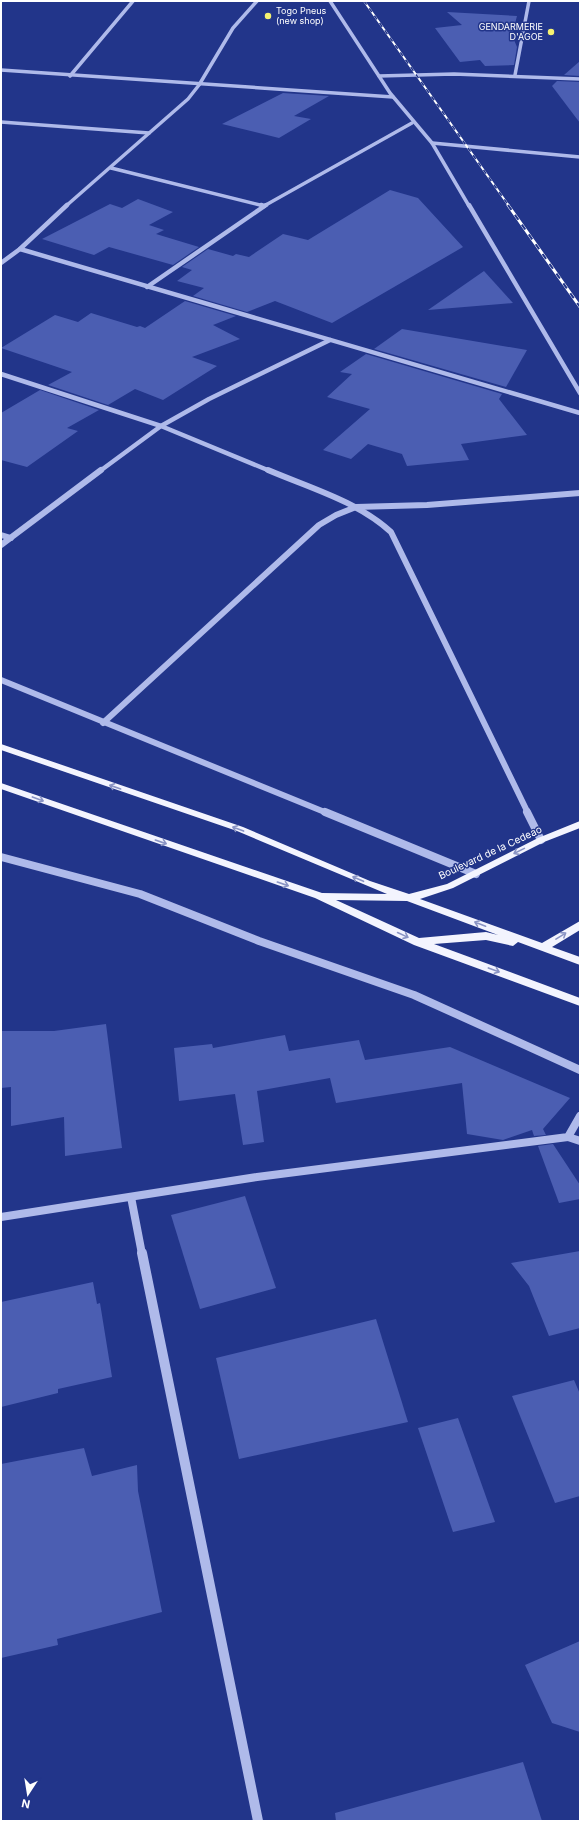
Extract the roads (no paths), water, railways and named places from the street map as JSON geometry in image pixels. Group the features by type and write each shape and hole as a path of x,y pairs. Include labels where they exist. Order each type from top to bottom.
{"main road":[{"path":"1,747 240,830 367,883 580,961"},
{"path":"1,786 319,896 418,942 580,1002"},
{"name":"Boulevard de la Cedeao","path":"410,898 450,886 541,840 580,824"},
{"path":"319,896 410,898"},
{"path":"418,942 486,936 542,948 580,925"}],"street":[{"path":"70,76 133,1"},
{"path":"1,262 20,249 83,190 111,168 188,99 200,85 232,28 257,1"},
{"path":"330,1 393,97 412,123 432,144 580,393"},
{"path":"515,75 530,1"},
{"path":"1,70 200,85 393,97"},
{"path":"379,76 414,73 515,75 580,79"},
{"path":"1,122 149,133"},
{"path":"147,287 264,206 412,123"},
{"path":"432,144 580,157"},
{"path":"111,168 264,206"},
{"path":"20,249 580,413"},
{"path":"1,545 161,426 209,399 330,340"},
{"path":"1,374 161,426 356,507 380,522 391,532 541,840"},
{"path":"103,723 319,525 336,515 356,507 427,505 580,493"},
{"path":"1,535 11,538"},
{"path":"1,680 103,723 476,874"},
{"path":"1,857 140,894 259,941 414,995 580,1070"},
{"path":"568,1138 580,1116"},
{"path":"1,1217 257,1178 568,1138 580,1141"},
{"path":"131,1197 258,1821"}],"railway":[{"path":"364,1 509,206"},
{"path":"508,205 580,307"}],"place":[{"name":"Togo Pneus (new shop)","path":"268,16"},
{"name":"GENDARMERIE D'AGOE","path":"551,32"}]}
